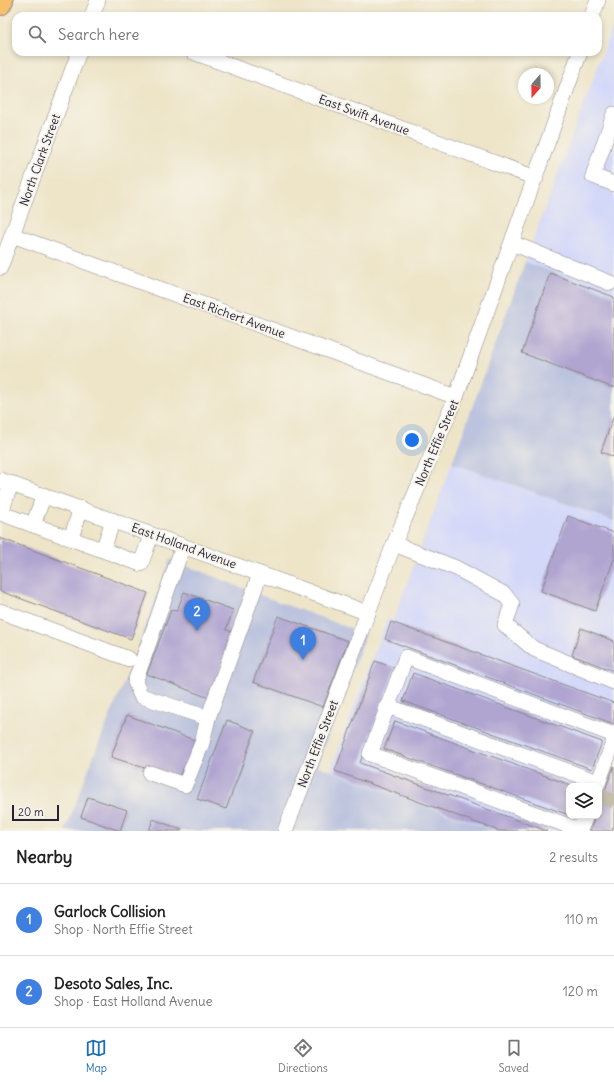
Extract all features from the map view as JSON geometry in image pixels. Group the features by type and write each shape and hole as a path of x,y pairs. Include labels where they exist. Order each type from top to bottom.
{"highway":[{"path":"0,4 2,0"}],"street":[{"path":"94,12 98,0"},
{"path":"594,12 598,0"},
{"name":"North Clark Street","path":"0,268 78,56"},
{"name":"East Swift Avenue","path":"204,56 536,178"},
{"name":"North Effie Street","path":"285,831 394,544 456,397 579,56"},
{"path":"614,114 593,176 614,184"},
{"name":"East Richert Avenue","path":"12,235 456,397"},
{"path":"512,243 610,283"},
{"path":"5,481 0,513 141,564 152,535"},
{"name":"East Holland Avenue","path":"5,481 368,613"},
{"path":"34,525 44,495"},
{"path":"71,538 81,508"},
{"path":"103,550 113,520"},
{"path":"394,544 456,568 504,594 512,604 505,625 534,649 614,682"},
{"path":"183,546 135,682 141,696 208,718"},
{"path":"150,773 185,785 202,743 208,718 260,574"},
{"path":"0,612 129,659"},
{"path":"585,819 580,830 370,754 406,657 614,735"},
{"path":"387,706 581,783"},
{"path":"601,783 614,740"}],"shaded area":[{"path":"614,22 614,294 525,262"},
{"path":"525,262 614,294 614,521 452,463"},
{"path":"452,463 614,521 614,831 495,831 330,771 387,619 393,621"},
{"path":"170,559 265,597 366,634 317,766 495,831 65,831 137,650"}],"building":[{"path":"550,273 614,297 614,388 522,353"},
{"path":"614,415 614,457 601,452"},
{"path":"568,516 614,533 614,559 595,611 541,591"},
{"path":"0,538 148,593 131,639 0,591"},
{"path":"184,592 233,610 226,630 233,632 209,698 147,674 171,610 177,611"},
{"path":"278,616 348,641 323,707 253,682"},
{"path":"391,622 614,703 614,724 385,639"},
{"path":"581,628 614,641 614,671 572,655"},
{"path":"375,661 395,668 360,763 547,831 499,831 335,771"},
{"path":"413,673 602,742 592,769 403,701"},
{"path":"127,715 197,741 187,770 183,768 178,779 111,757"},
{"path":"227,720 255,731 226,809 197,799"},
{"path":"395,721 566,783 566,814 384,749"},
{"path":"614,766 614,826 612,831 590,831 594,819 602,819 602,798"},
{"path":"88,797 127,810 120,831 81,817"},
{"path":"153,819 182,830 149,831"}],"tunnel":[{"path":"602,797 614,801"}],"place":[{"name":"Desoto Sales, Inc.","path":"197,631"},
{"name":"Garlock Collision","path":"303,660"}]}
